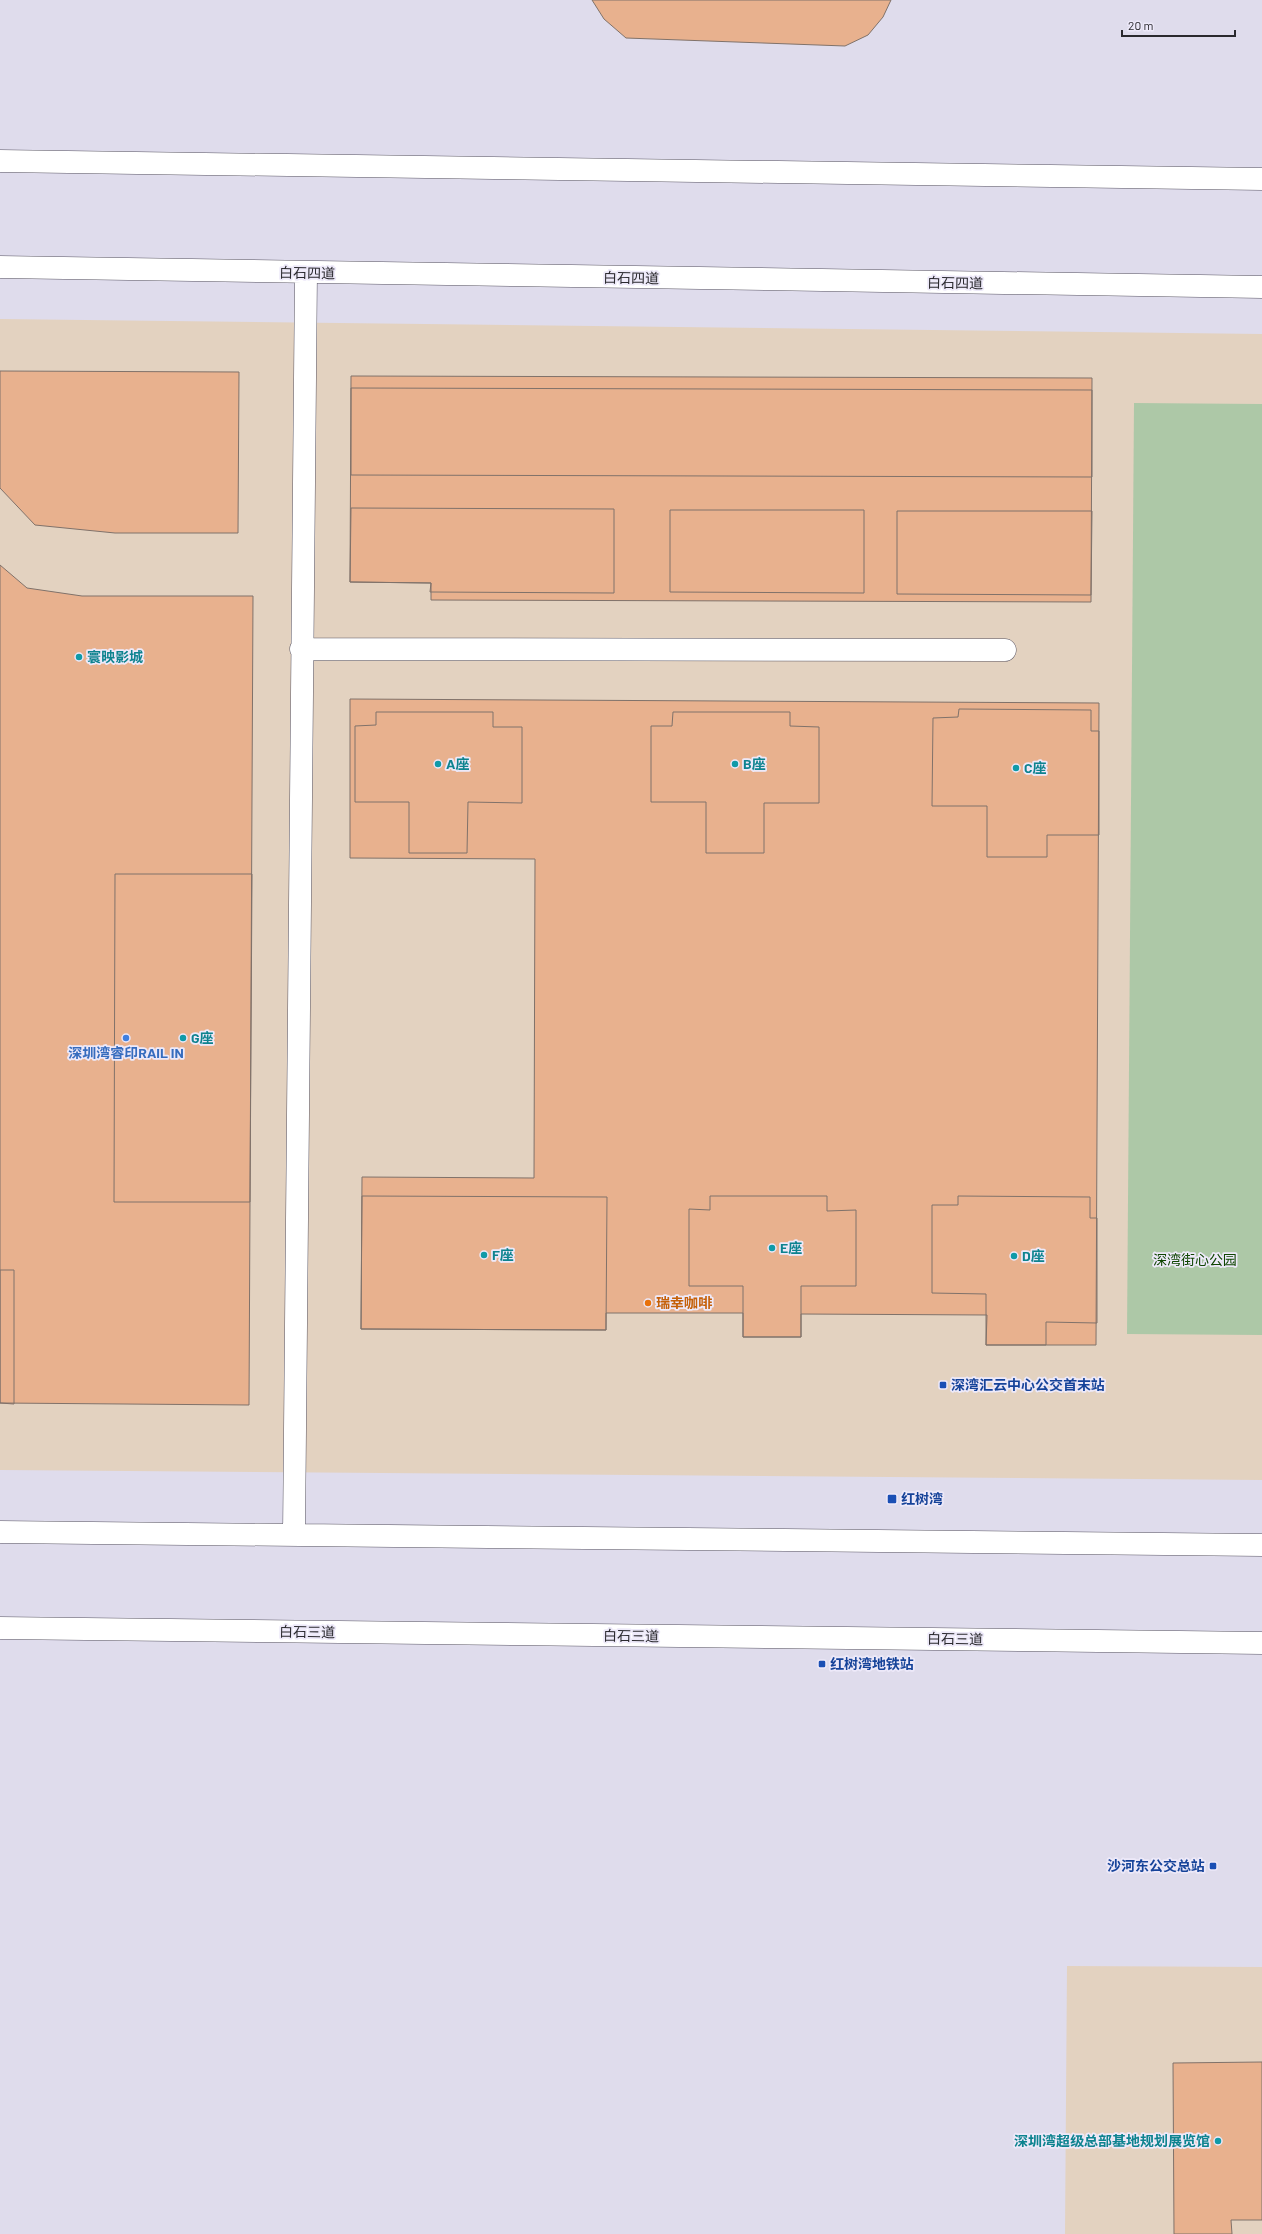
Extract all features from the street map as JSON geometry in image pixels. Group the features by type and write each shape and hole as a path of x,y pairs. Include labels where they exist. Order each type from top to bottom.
{"street":[{"path":"0,161 1262,179"},
{"name":"白石四道","path":"0,267 1262,287"},
{"path":"294,1535 301,649 306,273"},
{"path":"301,649 1005,650"},
{"path":"0,1532 1262,1545"},
{"name":"白石三道","path":"0,1628 1262,1643"}],"shaded area":[{"path":"0,319 1262,334 1262,1480 0,1470"},
{"name":"深圳湾超级总部基地规划展览馆","path":"1067,1966 1262,1967 1262,2234 1065,2234"}],"green space":[{"name":"深湾街心公园","path":"1134,403 1262,404 1262,1335 1127,1334"}],"building":[{"path":"592,0 891,0 883,17 868,35 845,46 626,38 604,19"},
{"path":"0,371 239,372 238,533 115,533 35,525 0,488"},
{"path":"351,376 1092,378 1091,602 431,600 431,583 350,582"},
{"path":"351,388 1092,390 1092,477 351,475"},
{"path":"351,508 614,509 614,593 430,592 431,583 350,582"},
{"path":"670,510 864,510 864,593 670,592"},
{"path":"897,511 1092,511 1091,595 897,594"},
{"name":"深圳湾睿印RAIL IN","path":"0,565 27,588 82,596 253,596 249,1405 0,1403"},
{"path":"350,699 1099,703 1096,1345 986,1345 987,1315 801,1314 801,1337 743,1337 743,1313 606,1313 606,1330 361,1329 362,1177 534,1178 535,859 350,858"},
{"name":"C座","path":"959,709 1091,710 1091,731 1099,731 1099,835 1047,835 1047,857 987,857 987,806 932,806 933,718 958,717"},
{"name":"A座","path":"376,712 493,712 493,727 522,727 522,803 468,802 467,853 409,853 409,802 355,802 355,726 376,725"},
{"name":"B座","path":"673,712 790,712 790,726 819,727 819,803 764,803 764,853 706,853 706,802 651,802 651,726 672,726"},
{"name":"G座","path":"115,874 252,874 250,1202 114,1202"},
{"name":"F座","path":"362,1196 607,1197 606,1330 361,1329"},
{"name":"E座","path":"710,1196 827,1196 827,1211 856,1210 856,1286 801,1286 801,1337 743,1337 743,1286 689,1286 689,1209 710,1210"},
{"name":"D座","path":"958,1196 1090,1197 1090,1218 1097,1218 1097,1323 1046,1322 1046,1345 986,1345 986,1294 932,1293 932,1205 958,1205"},
{"path":"0,1270 14,1270 14,1404 0,1403"},
{"name":"深圳湾超级总部基地规划展览馆","path":"1262,2062 1262,2220 1231,2220 1232,2234 1174,2234 1173,2063"}],"place":[{"name":"寰映影城","path":"79,657"},
{"name":"A座","path":"438,764"},
{"name":"B座","path":"735,764"},
{"name":"C座","path":"1016,768"},
{"name":"深圳湾睿印RAIL IN","path":"126,1038"},
{"name":"G座","path":"183,1038"},
{"name":"E座","path":"772,1248"},
{"name":"F座","path":"484,1255"},
{"name":"D座","path":"1014,1256"},
{"name":"瑞幸咖啡","path":"648,1303"},
{"name":"深湾汇云中心公交首末站","path":"943,1385"},
{"name":"红树湾","path":"892,1499"},
{"name":"红树湾地铁站","path":"822,1664"},
{"name":"沙河东公交总站","path":"1213,1866"},
{"name":"深圳湾超级总部基地规划展览馆","path":"1218,2141"}]}
